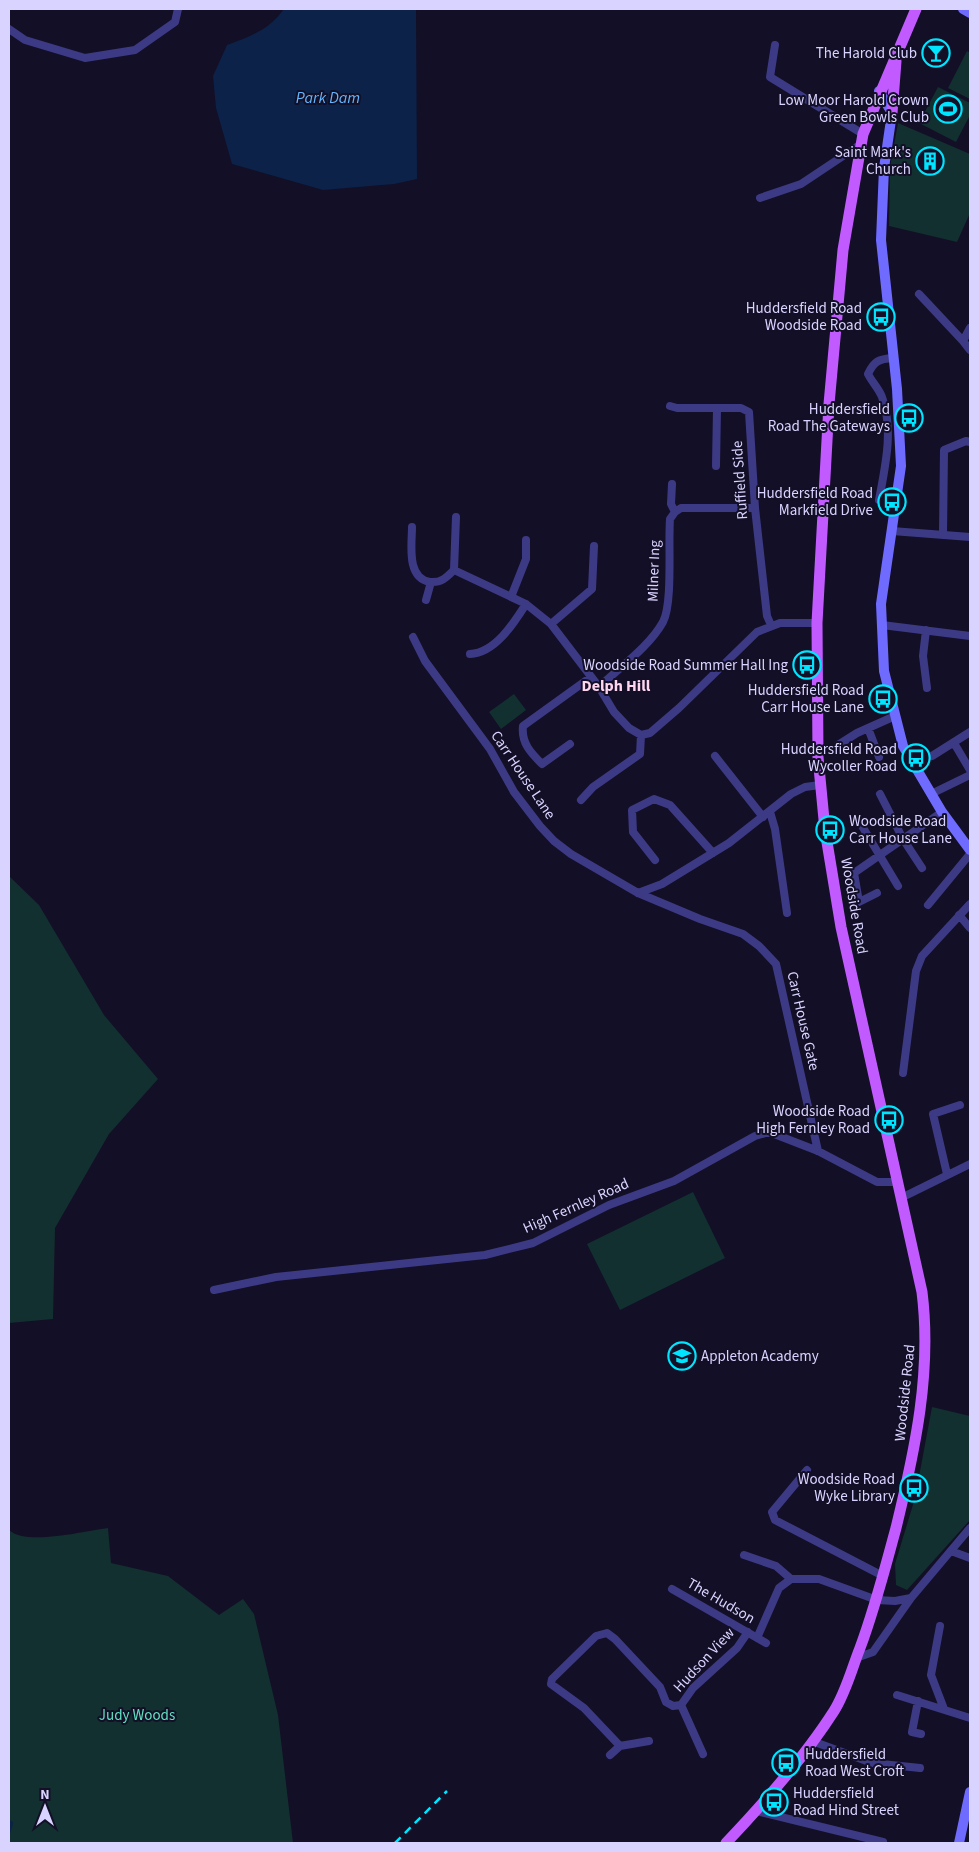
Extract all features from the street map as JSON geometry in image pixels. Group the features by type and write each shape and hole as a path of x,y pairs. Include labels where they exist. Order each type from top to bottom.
{"main road":[{"name":"Woodside Road","path":"726,1843 756,1811 835,1709 877,1600 912,1466 925,1368 922,1292 841,927 820,785 817,624 829,404 844,250 862,139 879,91 916,9"},
{"path":"963,9 970,13"},
{"path":"898,49 892,113 884,168 881,240 893,358 900,466 882,604 884,671 903,746 942,812 970,852"},
{"path":"879,91 892,113"},
{"path":"960,1843 970,1792"}],"street":[{"path":"9,28 26,40 84,58 135,50 175,22 178,9"},
{"path":"760,198 801,184 862,139 770,77 775,45"},
{"path":"918,294 970,350"},
{"path":"963,341 970,328"},
{"path":"879,500 887,451 887,420 882,395 868,374 873,364 880,359 893,358"},
{"name":"Ruffield Side","path":"670,406 677,408 741,408 749,412 755,508 767,616 771,625"},
{"path":"716,466 717,408"},
{"path":"943,535 944,450 966,440 970,442"},
{"name":"Milner Ing","path":"599,687 638,652 663,622 668,604 670,519 675,512 672,504 672,484"},
{"path":"675,512 682,508 755,508"},
{"path":"412,527 413,566 421,578 431,582 444,580 454,570 456,517"},
{"path":"892,531 970,537"},
{"path":"511,596 526,559 526,540"},
{"path":"551,624 592,589 594,546"},
{"path":"454,570 526,604 551,624 599,687 614,712 629,728 640,735 650,733 729,661 757,632 771,625 789,622 817,624"},
{"path":"426,600 431,582"},
{"path":"470,654 480,653 507,631 526,604"},
{"path":"882,625 970,636"},
{"path":"926,630 923,656 927,688"},
{"name":"Carr House Lane","path":"414,637 425,661 490,749 514,792 540,826 571,854 638,893"},
{"path":"570,744 542,764 527,749 522,734 523,726 591,677"},
{"path":"838,745 868,728 895,716"},
{"path":"868,728 879,757"},
{"path":"932,756 970,732"},
{"path":"581,800 593,787 640,754 640,735"},
{"path":"954,743 970,770"},
{"path":"715,756 767,815 776,830 788,912"},
{"path":"931,794 970,775"},
{"path":"638,893 662,884 713,853 767,815 790,794 805,787 820,785"},
{"path":"880,794 903,839 922,868"},
{"path":"655,860 633,832 632,810 654,799 670,805 713,853"},
{"path":"878,893 859,902 854,873 942,812"},
{"path":"862,826 898,886"},
{"path":"928,905 970,852"},
{"name":"Carr House Gate","path":"638,893 700,919 743,934 760,946 776,964 818,1151"},
{"path":"903,1073 916,971 922,956 970,904"},
{"path":"960,915 970,928"},
{"path":"947,1174 933,1114 960,1105"},
{"name":"High Fernley Road","path":"214,1290 276,1277 485,1255 533,1242 609,1205 674,1181 755,1136 769,1132 818,1151 878,1182 897,1182"},
{"path":"901,1198 970,1164"},
{"path":"807,1470 772,1512 775,1520 883,1576"},
{"path":"856,1658 873,1652 911,1598 970,1528"},
{"path":"951,1551 970,1558"},
{"path":"744,1555 776,1566 791,1578 819,1579 877,1600 895,1601 911,1598"},
{"name":"The Hudson","path":"757,1638 779,1588 791,1578"},
{"name":"The Hudson","path":"672,1589 766,1643"},
{"path":"940,1626 931,1676 944,1709"},
{"name":"Hudson View","path":"620,1746 584,1708 551,1684 552,1680 599,1634 607,1632 615,1639 660,1687 666,1702 672,1706 681,1706"},
{"name":"Hudson View","path":"681,1706 694,1688 737,1648 748,1632"},
{"path":"897,1694 970,1718"},
{"path":"918,1701 912,1732 921,1734"},
{"name":"Hudson View","path":"681,1706 703,1754"},
{"path":"812,1740 872,1763 920,1768"},
{"path":"610,1755 620,1746 649,1741"},
{"path":"756,1811 883,1842"}],"green space":[{"name":"Low Moor Harold Crown Green Bowls Club","path":"967,51 970,53 970,99 948,88"},
{"name":"Low Moor Harold Crown Green Bowls Club","path":"938,87 970,103 970,115 956,142 919,123"},
{"path":"898,123 970,154 970,213 957,242 889,226 890,167"},
{"path":"514,694 526,710 501,729 489,712"},
{"path":"9,876 39,905 104,1015 158,1079 109,1134 55,1228 53,1319 9,1323"},
{"path":"693,1192 725,1258 620,1310 587,1244"},
{"path":"932,1407 970,1416 970,1520 907,1590 896,1585 895,1564 915,1498"},
{"name":"Judy Woods","path":"108,1528 111,1563 168,1576 219,1615 243,1599 254,1614 278,1715 293,1843 9,1843 9,1530 17,1535 42,1537"}],"water":[{"name":"Park Dam","path":"284,9 416,9 417,179 394,184 323,190 232,164 216,108 213,76 227,45 266,27"}],"waterway":[{"path":"9,1821 12,1823 9,1833"}],"railway":[{"path":"395,1843 447,1791"}],"place":[{"name":"The Harold Club","path":"936,53"},
{"name":"Low Moor Harold Crown Green Bowls Club","path":"948,109"},
{"name":"Saint Mark's Church","path":"930,161"},
{"name":"Huddersfield Road Woodside Road","path":"881,317"},
{"name":"Huddersfield Road The Gateways","path":"909,418"},
{"name":"Huddersfield Road Markfield Drive","path":"892,502"},
{"name":"Woodside Road Summer Hall Ing","path":"807,665"},
{"name":"Huddersfield Road Carr House Lane","path":"883,699"},
{"name":"Huddersfield Road Wycoller Road","path":"916,758"},
{"name":"Woodside Road Carr House Lane","path":"830,830"},
{"name":"Woodside Road High Fernley Road","path":"889,1120"},
{"name":"Appleton Academy","path":"682,1356"},
{"name":"Woodside Road Wyke Library","path":"914,1488"},
{"name":"Huddersfield Road West Croft","path":"786,1763"},
{"name":"Huddersfield Road Hind Street","path":"774,1802"}],"district":[{"name":"Delph Hill","path":"616,686"}]}
